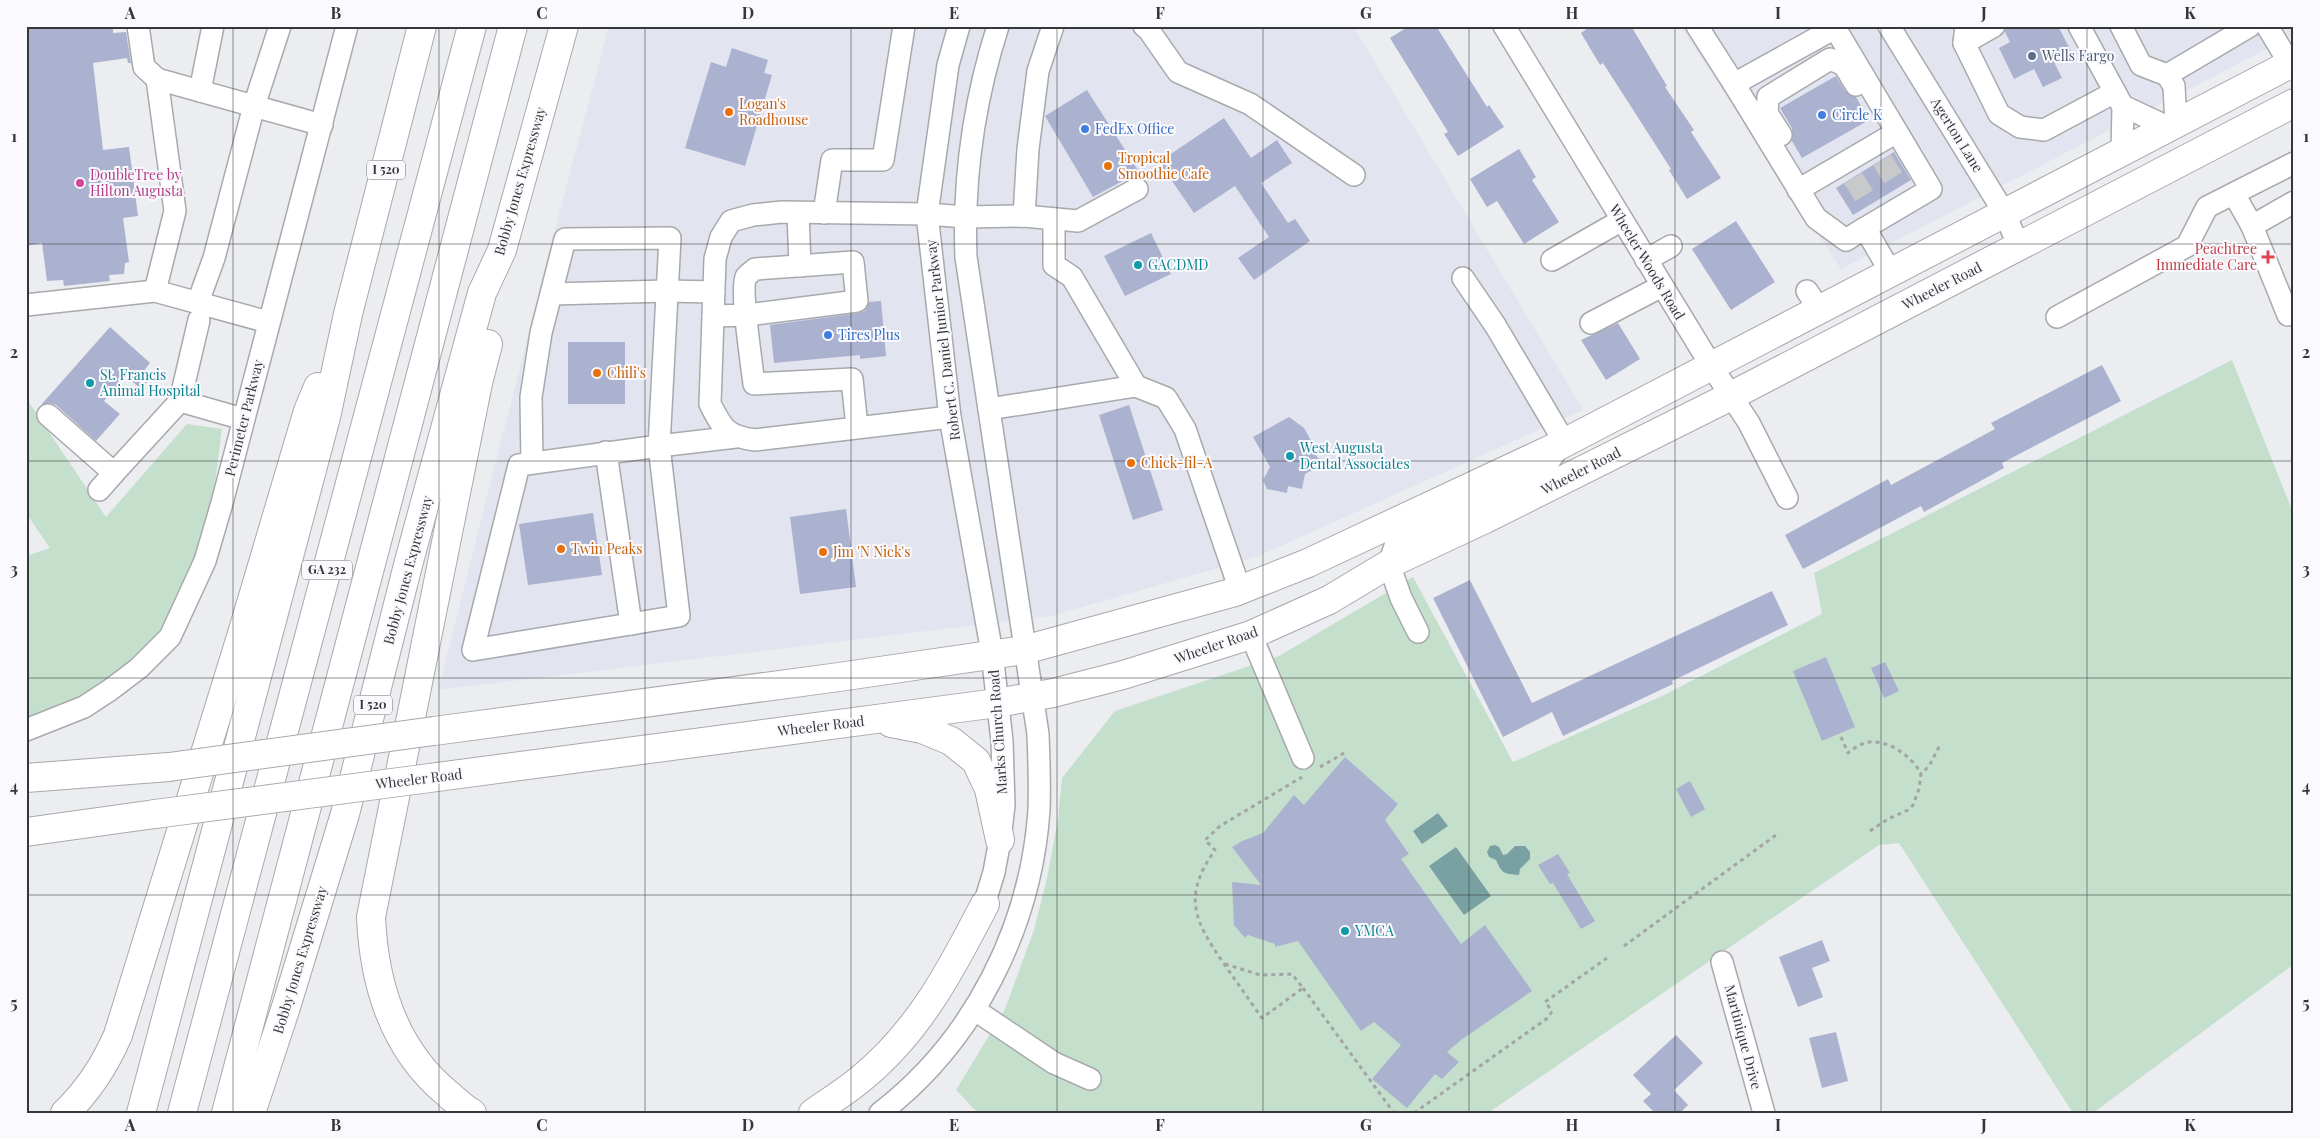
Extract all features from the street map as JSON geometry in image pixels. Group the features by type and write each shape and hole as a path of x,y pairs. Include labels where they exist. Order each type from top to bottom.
{"main road":[{"name":"I 520","path":"141,1113 326,417 348,314 422,26"},
{"name":"GA 232","path":"182,1113 472,26"},
{"name":"GA 232","path":"226,1113 513,26"},
{"name":"Bobby Jones Expressway","path":"251,1113 286,1007 345,814 408,565 480,302 502,250 564,26"},
{"path":"26,778 169,766 849,676 992,653 1024,650 1240,590 1308,563 1563,444 1712,367 1813,300 1891,273 2122,154 2292,63"},
{"name":"Wheeler Road","path":"26,832 997,703 1032,695 1053,693 1123,675 1251,634 1329,600 1389,564 1731,396 2294,103"},
{"path":"472,1113 441,1089 420,1068 388,1013 379,982 373,949 371,917 478,383 500,297 502,250"},
{"path":"65,1113 89,1086 108,1058 118,1036 308,412 348,314"},
{"path":"868,720 922,729 951,741 976,761 989,790 1000,840"},
{"path":"813,1113 863,1077 918,1020 937,994 956,962 985,904"}],"street":[{"path":"138,26 144,67 156,79 322,125"},
{"path":"200,91 213,26"},
{"path":"99,490 180,402 198,311 254,106 280,26"},
{"name":"Perimeter Parkway","path":"26,730 84,707 139,668 170,637 204,561 222,503 347,26"},
{"path":"824,213 832,160 883,160 904,26"},
{"name":"Robert C. Daniel Junior Parkway","path":"959,26 948,65 927,214 950,417 992,653"},
{"path":"880,1113 896,1101 937,1059 975,1010 1010,940 1030,876 1039,811 1040,776 1032,695 966,257 965,217 974,124 988,58 998,26"},
{"path":"1024,216 1028,149 1038,71 1053,26"},
{"path":"1144,26 1178,72 1250,104 1354,175"},
{"name":"Wheeler Woods Road","path":"1504,26 1662,286 1749,423 1787,498"},
{"path":"1697,26 1816,218 1846,240 1904,195 1931,189 1837,27 1734,84"},
{"name":"Agerton Lane","path":"1890,26 2006,214 2019,247"},
{"path":"1994,26 1965,35 1999,114 2020,127 2044,130 2119,99 2173,127 2174,86 2166,75 2141,65 2120,26"},
{"path":"2079,26 2119,99 2122,154"},
{"path":"2166,75 2250,26"},
{"path":"2267,26 2292,63"},
{"path":"1795,185 1791,151 1767,113 1768,97 1830,59 1844,65 1874,114 1893,125"},
{"path":"155,291 175,211 156,79"},
{"path":"1795,185 1849,170 1877,153 1893,125"},
{"path":"2057,317 2187,246 2207,207 2294,163"},
{"path":"736,437 721,425 710,404 715,259 721,238 731,221 752,214 824,213 927,214 965,217 1024,216 1078,221 1137,189"},
{"path":"2234,194 2252,226 2288,315 2294,312"},
{"path":"2252,226 2294,202"},
{"path":"798,213 800,266"},
{"path":"1872,218 1891,273"},
{"path":"1054,219 1054,264 1072,278 1136,386"},
{"path":"1552,260 1622,220"},
{"path":"532,463 531,397 542,333 565,239 670,238 659,446 679,616 473,650 519,465 606,452 659,446 736,437 767,439 950,417"},
{"path":"1646,260 1671,246"},
{"path":"713,316 747,315 857,301 853,262 755,269 746,277 745,290 747,315 754,384 852,379 857,427"},
{"path":"1418,632 1401,598 1389,564 1398,537 1542,472 1563,444 1505,341 1463,278"},
{"path":"1591,323 1662,286"},
{"path":"26,305 155,291 198,311 268,322"},
{"path":"551,294 667,291 714,292"},
{"path":"989,409 1136,386 1166,398 1184,429 1240,590"},
{"path":"180,402 243,419"},
{"path":"48,415 114,473"},
{"path":"606,452 631,624"},
{"path":"1251,634 1311,766"},
{"name":"Marks Church Road","path":"831,1113 875,1079 923,1030 963,967 985,904 1000,840 1004,773 992,653"},
{"name":"Martinique Drive","path":"1722,962 1764,1113"},
{"path":"975,1010 1054,1063 1090,1079"}],"path":[{"path":"1841,736 1848,753 1868,742 1893,747 1914,762 1921,774"},
{"path":"1870,831 1888,818 1908,810 1913,805 1919,789 1921,774 1929,766 1940,745"},
{"path":"1303,988 1262,1018 1206,938 1197,912 1197,884 1203,867 1215,850 1205,840 1220,826 1311,766 1344,753"},
{"path":"1624,946 1776,835"},
{"path":"1414,1113 1549,1017 1552,1011 1545,1002 1607,958"},
{"path":"1225,964 1260,975 1292,974 1394,1113"}],"shaded area":[{"path":"609,26 1353,26 1583,410 1256,557 1051,616 438,690 554,233"},
{"path":"1680,26 2294,26 2294,35 1841,269"}],"green space":[{"path":"2232,360 2294,515 2294,964 2093,1113 2073,1113 1899,843 1879,845 1488,1113 978,1113 956,1090 1005,1009 1034,930 1047,878 1058,819 1062,778 1115,711 1279,656 1413,577 1513,762 1662,696 1822,614 1814,573"},
{"path":"26,398 106,517 187,424 222,429 205,561 139,668 26,726 26,556 50,548 26,513"}],"water":[{"path":"1438,813 1448,826 1422,844 1413,831"},
{"path":"1495,845 1499,847 1503,855 1507,854 1515,846 1525,846 1530,852 1530,859 1520,869 1519,875 1504,872 1496,860 1489,857 1487,852 1490,846"},
{"path":"1456,847 1491,896 1464,915 1429,866"}],"building":[{"name":"DoubleTree by Hilton Augusta","path":"26,26 113,26 113,33 126,32 131,63 128,63 127,58 93,63 103,150 129,147 138,216 123,218 129,262 125,263 124,274 109,275 110,281 64,286 63,280 47,281 42,243 26,246"},
{"path":"1409,26 1436,26 1487,107 1489,105 1504,127 1458,156 1444,134 1448,132 1390,38"},
{"path":"1591,26 1631,26 1667,86 1665,87 1694,130 1691,132 1721,178 1687,199 1669,170 1671,169 1603,63 1600,65 1581,33"},
{"name":"Wells Fargo","path":"2006,26 2058,26 2071,51 2053,60 2062,78 2043,87 2034,69 2014,79 1999,48 2010,42 2005,32"},
{"name":"Logan's Roadhouse","path":"732,48 768,60 764,73 772,75 745,166 685,148 711,62 726,67"},
{"name":"Circle K","path":"1836,76 1846,92 1856,97 1869,120 1802,158 1792,141 1792,128 1780,108"},
{"path":"1087,90 1139,172 1093,197 1045,116"},
{"path":"1224,118 1251,158 1277,140 1292,163 1261,183 1288,223 1295,219 1310,241 1254,280 1238,258 1269,237 1235,186 1194,213 1159,162"},
{"path":"1519,149 1536,177 1532,180 1559,222 1524,244 1497,201 1487,207 1470,179"},
{"name":"Circle K","path":"1894,152 1911,180 1853,215 1836,188"},
{"path":"1736,221 1775,282 1731,310 1692,249"},
{"name":"GACDMD","path":"1151,233 1171,274 1125,296 1104,256"},
{"name":"Tires Plus","path":"881,301 886,356 860,359 860,355 774,363 770,325 859,313 865,311 869,302"},
{"path":"1618,323 1640,359 1606,380 1581,340"},
{"name":"St. Francis Animal Hospital","path":"110,327 150,363 145,369 152,376 141,389 126,376 104,401 120,414 96,441 56,405 50,403 41,405"},
{"name":"Chili's","path":"568,342 625,342 625,404 568,404"},
{"path":"2102,365 2121,401 2002,463 2004,468 1924,512 1921,506 1803,569 1785,535 1888,479 1891,485 1995,429 1991,423"},
{"name":"Chick-fil-A","path":"1129,405 1163,510 1133,520 1099,415"},
{"name":"West Augusta Dental Associates","path":"1289,417 1304,428 1314,446 1312,451 1320,460 1314,469 1305,474 1302,489 1288,486 1287,493 1267,489 1263,480 1270,467 1253,437"},
{"name":"Jim 'N Nick's","path":"846,509 856,587 800,594 790,517"},
{"name":"Twin Peaks","path":"593,513 602,575 528,585 519,524"},
{"path":"1470,580 1532,703 1772,591 1788,625 1672,681 1673,684 1563,736 1552,712 1503,737 1433,598"},
{"path":"1826,657 1855,727 1822,741 1793,671"},
{"path":"1885,662 1899,691 1884,698 1871,668"},
{"name":"YMCA","path":"1345,757 1398,804 1385,820 1409,854 1401,859 1461,944 1485,925 1532,991 1461,1040 1447,1052 1459,1062 1442,1079 1435,1074 1407,1108 1372,1079 1401,1045 1374,1022 1361,1031 1298,941 1275,947 1275,944 1248,935 1245,938 1234,925 1232,882 1261,885 1232,847 1263,833 1294,795 1304,805"},
{"path":"1690,781 1705,809 1691,817 1676,789"},
{"path":"1558,854 1570,873 1567,874 1595,921 1581,929 1553,883 1550,884 1538,865"},
{"path":"1822,940 1830,961 1812,968 1823,997 1798,1007 1779,957"},
{"path":"1836,1032 1848,1081 1822,1088 1809,1038"},
{"path":"1676,1035 1703,1063 1674,1090 1688,1105 1680,1113 1655,1113 1643,1101 1651,1094 1633,1075"}],"tunnel":[{"path":"1882,160 1899,187"},
{"path":"1853,178 1870,205"}],"place":[{"name":"Wells Fargo","path":"2032,56"},
{"name":"Logan's Roadhouse","path":"729,112"},
{"name":"Circle K","path":"1822,115"},
{"name":"FedEx Office","path":"1085,129"},
{"name":"Tropical Smoothie Cafe","path":"1108,166"},
{"name":"DoubleTree by Hilton Augusta","path":"80,183"},
{"name":"Peachtree Immediate Care","path":"2268,257"},
{"name":"GACDMD","path":"1138,265"},
{"name":"Tires Plus","path":"828,335"},
{"name":"Chili's","path":"597,373"},
{"name":"St. Francis Animal Hospital","path":"90,383"},
{"name":"West Augusta Dental Associates","path":"1290,456"},
{"name":"Chick-fil-A","path":"1131,463"},
{"name":"Twin Peaks","path":"561,549"},
{"name":"Jim 'N Nick's","path":"823,552"},
{"name":"YMCA","path":"1345,931"}]}
